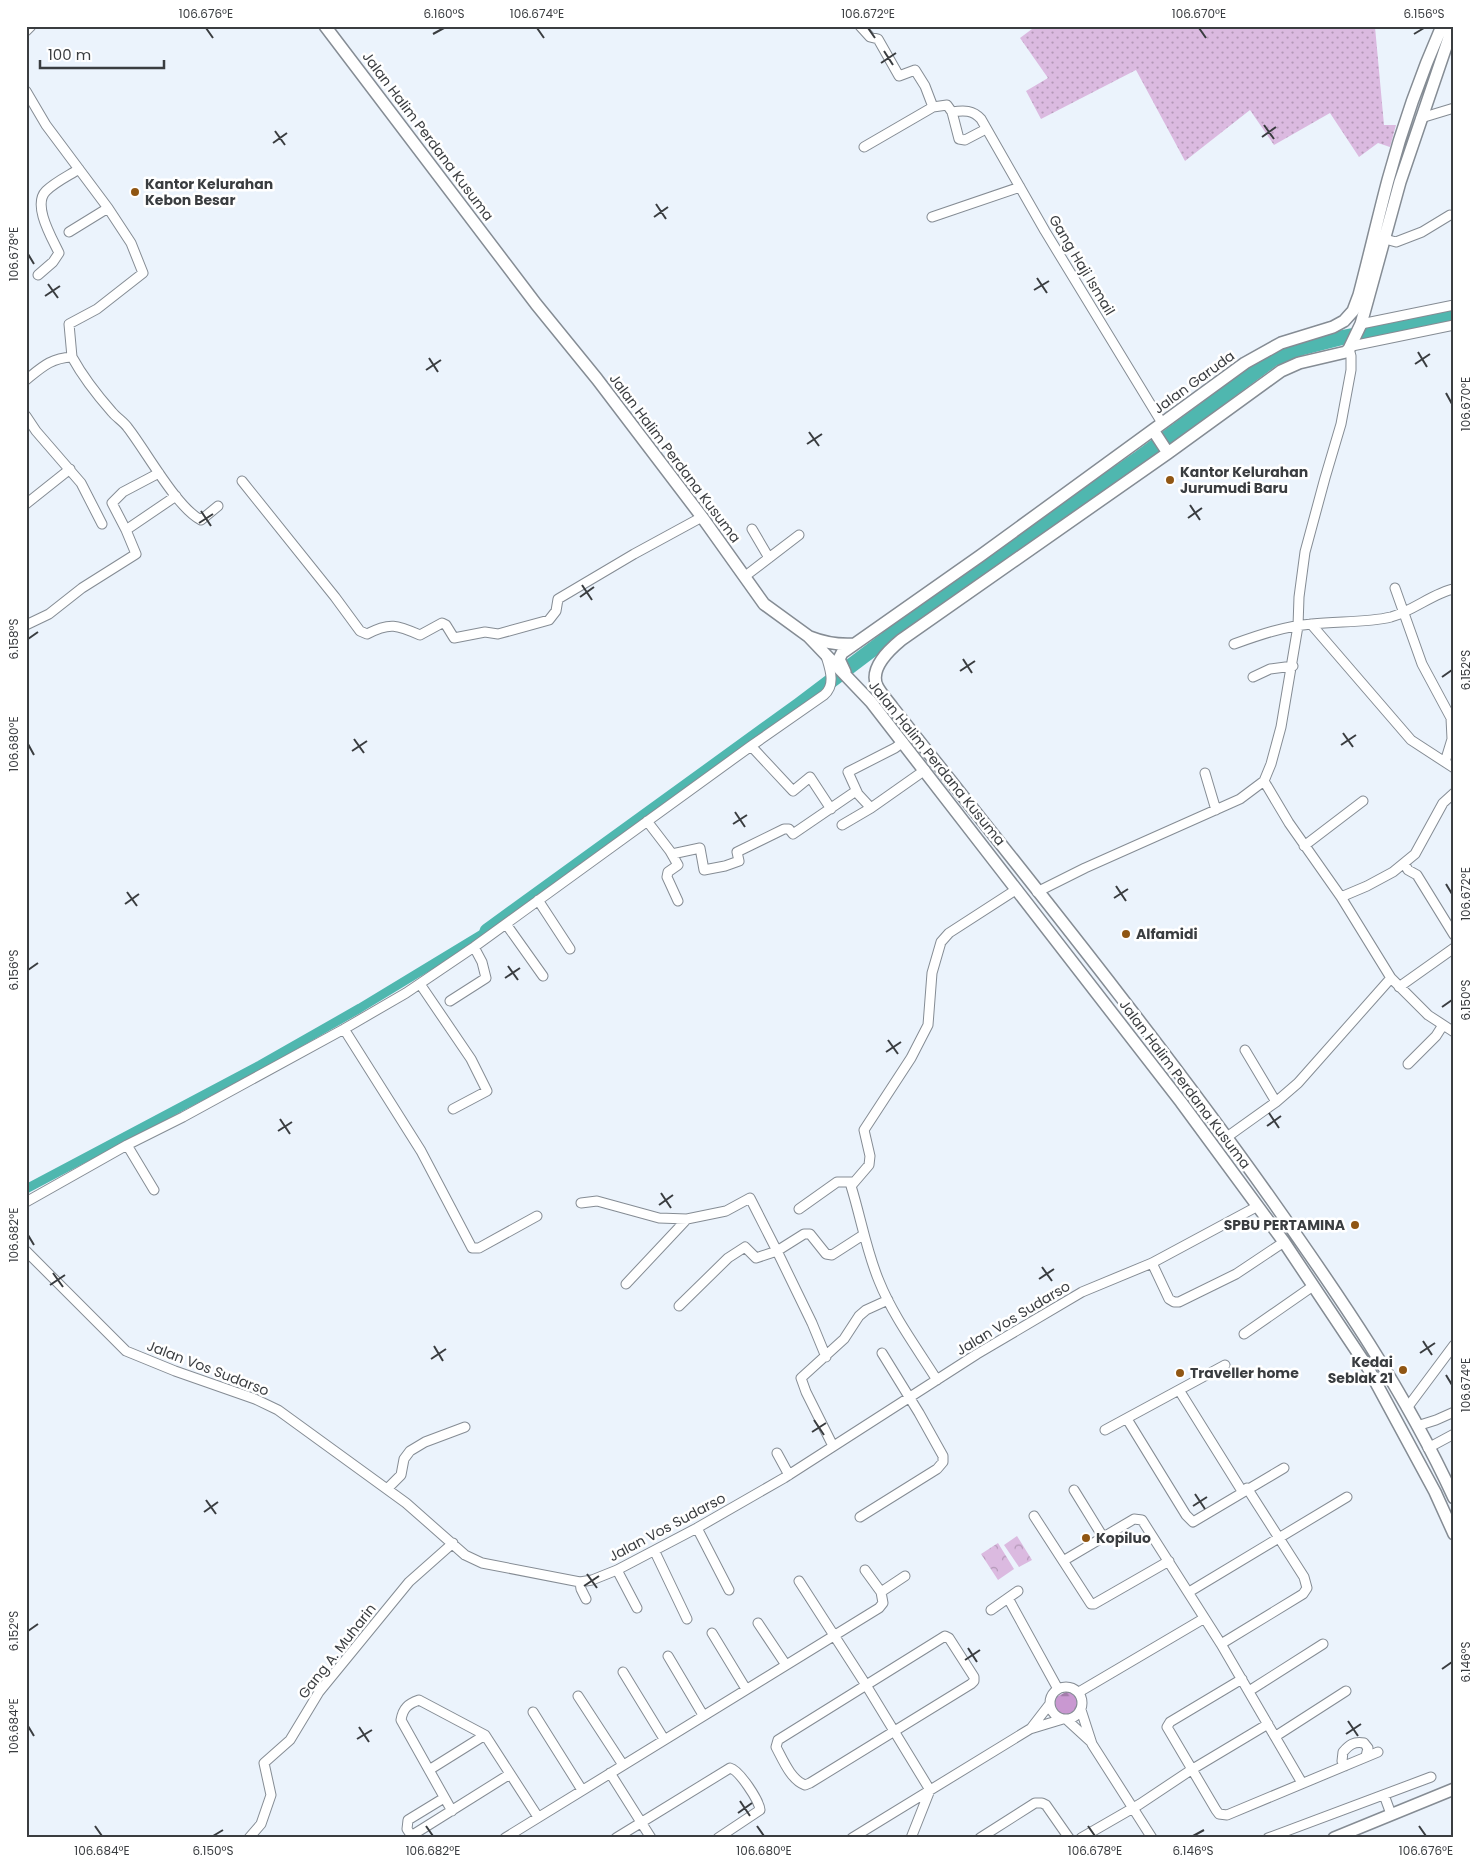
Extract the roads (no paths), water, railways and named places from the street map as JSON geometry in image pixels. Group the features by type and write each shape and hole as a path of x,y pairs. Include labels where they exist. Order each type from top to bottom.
{"main road":[{"name":"Jalan Halim Perdana Kusuma","path":"325,26 536,304 597,379 702,517 764,604 808,636 903,742 1128,1034 1162,1075 1284,1242 1368,1368 1435,1492 1454,1534"},
{"name":"Jalan Garuda","path":"842,673 839,659 842,653 1155,433 1162,423 1245,363 1281,343 1333,327 1344,321 1353,311 1359,295 1388,180 1407,117 1442,26"},
{"path":"1155,433 1167,451 1281,371 1299,363 1346,352 1352,346 1360,326 1400,182 1453,26"},
{"name":"Jalan Halim Perdana Kusuma","path":"1167,451 901,640 880,663 876,671 875,680 893,708 1099,970 1227,1137 1341,1299 1375,1353 1417,1426 1454,1498"},
{"path":"808,636 823,642 854,644"},
{"path":"1087,980 1099,970"},
{"path":"1128,1034 1141,1024"},
{"path":"1334,1838 1454,1789"}],"street":[{"path":"26,31 31,26"},
{"path":"860,26 870,37 878,39 898,76 915,70 925,86 933,108"},
{"path":"26,91 46,125 108,208 131,243 143,273 97,309 69,324 72,357 83,376 113,414 127,426 159,473 192,516 201,520 218,506"},
{"path":"864,147 933,108 947,105 952,112 959,139 965,140 986,129"},
{"path":"1421,118 1454,108"},
{"name":"Gang Haji Ismail","path":"952,112 975,113 981,119 1162,423"},
{"path":"38,275 53,262 59,253 43,218 42,198 45,192 79,169"},
{"path":"932,217 1020,187"},
{"path":"69,232 108,208"},
{"path":"1385,239 1396,242 1453,217"},
{"path":"1360,326 1454,305"},
{"path":"1038,892 1085,868 1240,799 1264,781 1271,764 1281,727 1293,666 1298,626 1299,597 1306,552 1324,478 1341,424 1351,370 1352,346 1454,325"},
{"path":"26,380 58,358 72,357"},
{"path":"26,416 36,431 81,483 102,524"},
{"path":"26,504 70,469"},
{"path":"26,626 49,614 82,588 136,554 112,503 123,492 159,473"},
{"path":"242,481 360,631 367,634 380,627 397,625 420,635 442,623 446,625 454,638 485,632 498,634 549,620 556,611 558,599 702,517"},
{"path":"126,530 176,496"},
{"path":"752,529 769,558"},
{"path":"744,576 799,535"},
{"path":"1395,588 1422,664 1451,718 1452,739 1445,762"},
{"path":"1234,644 1266,633 1298,626 1384,618 1404,614 1440,594 1454,590"},
{"path":"1311,624 1411,740 1454,768"},
{"path":"1253,677 1270,669 1293,666"},
{"path":"26,1202 127,1145 344,1030 420,984 538,900 600,860 647,821 824,695 842,673"},
{"path":"871,808 856,791 848,772 903,742"},
{"path":"751,746 793,791 810,777 831,809"},
{"path":"842,825 852,821 925,770"},
{"path":"1205,774 1216,810"},
{"path":"1264,781 1289,824 1341,897 1391,978 1428,1015 1454,1032"},
{"path":"672,854 700,848 704,870 725,866 739,861 737,852 784,828 789,829 793,834 856,791"},
{"path":"1341,897 1384,877 1415,854 1443,803 1454,793"},
{"path":"1304,846 1363,801"},
{"path":"647,821 678,865 668,872 667,877 678,901"},
{"path":"1404,863 1408,870 1417,875 1454,935"},
{"path":"937,1380 888,1300 873,1267 851,1186 869,1165 870,1156 864,1130 911,1058 928,1024 932,972 941,942 949,933 1017,889"},
{"path":"538,900 570,949"},
{"path":"506,924 543,976"},
{"path":"450,1002 486,978 482,962 474,947"},
{"path":"1399,986 1454,948"},
{"path":"1227,1137 1276,1102 1302,1078 1391,978"},
{"path":"420,984 471,1058 487,1091 453,1109"},
{"path":"1408,1064 1436,1036 1443,1025"},
{"path":"344,1030 421,1151 472,1248 479,1248 537,1216"},
{"path":"1245,1050 1276,1102"},
{"path":"127,1145 154,1190"},
{"path":"799,1209 838,1182 853,1182"},
{"path":"581,1203 597,1201 659,1218 686,1219 726,1211 750,1198 812,1323 826,1357"},
{"name":"Jalan Vos Sudarso","path":"26,1251 126,1351 174,1371 266,1404 387,1489 465,1555 482,1563 580,1582 592,1580 618,1570 655,1552 789,1475 1028,1323 1082,1292 1152,1263 1258,1206"},
{"path":"626,1284 686,1219"},
{"path":"679,1306 728,1258 745,1246 756,1258 777,1252 804,1234 810,1234 826,1254 832,1255 863,1235"},
{"path":"1152,1263 1169,1299 1179,1302 1236,1274 1284,1242"},
{"path":"1244,1334 1313,1286"},
{"path":"833,1446 801,1378 844,1339 859,1316 866,1310 888,1300"},
{"path":"1407,1408 1454,1345"},
{"path":"860,1517 938,1469 943,1462 943,1456 882,1353"},
{"path":"1106,1430 1225,1365"},
{"path":"1179,1390 1306,1582 1303,1594 1221,1644"},
{"path":"1417,1426 1454,1412"},
{"path":"1128,1419 1186,1515 1193,1522 1284,1468"},
{"path":"387,1489 401,1475 404,1459 410,1452 425,1442 465,1427"},
{"path":"1428,1448 1454,1434"},
{"path":"777,1453 789,1475"},
{"path":"1074,1490 1103,1537"},
{"path":"1188,1592 1347,1497"},
{"path":"1034,1516 1090,1604 1094,1604 1169,1561"},
{"path":"1063,1562 1134,1519 1139,1519 1145,1523 1221,1644 1302,1783"},
{"path":"697,1528 729,1590"},
{"name":"Gang A. Muharin","path":"249,1838 262,1824 271,1795 264,1763 290,1740 319,1692 409,1582 453,1543"},
{"path":"655,1552 687,1619"},
{"path":"618,1570 637,1608"},
{"path":"505,1838 880,1607 883,1602 881,1592 865,1570"},
{"path":"881,1592 905,1576"},
{"path":"799,1581 866,1685 930,1790"},
{"path":"580,1582 586,1599"},
{"path":"990,1610 1018,1591"},
{"path":"1008,1598 1058,1689"},
{"path":"1079,1692 1204,1619"},
{"path":"758,1623 786,1665"},
{"path":"712,1633 746,1689"},
{"path":"945,1636 949,1638 974,1677 974,1681 971,1684 810,1784 799,1783 790,1772 776,1747 778,1740 866,1685 945,1636"},
{"path":"1249,1692 1323,1644"},
{"path":"668,1656 704,1715"},
{"path":"623,1672 664,1739"},
{"path":"1242,1680 1167,1725 1167,1729 1216,1810 1224,1815 1378,1752"},
{"path":"852,1838 1030,1729 1073,1718 1081,1710 1083,1704 1079,1692 1070,1687 1058,1689 1054,1693 1049,1705 1030,1729"},
{"path":"1276,1736 1346,1691"},
{"path":"578,1696 623,1765"},
{"path":"452,1811 401,1720 402,1710 410,1703 420,1700 485,1735 538,1817"},
{"path":"1049,1705 1057,1716 1065,1720 1092,1744"},
{"path":"1081,1710 1092,1744 1152,1838"},
{"path":"533,1712 582,1790"},
{"path":"1081,1838 1268,1724"},
{"path":"428,1770 485,1735"},
{"path":"1345,1766 1342,1761 1342,1752 1348,1746 1357,1742 1364,1743 1368,1748 1366,1756"},
{"path":"616,1838 730,1768 733,1768 738,1772 753,1795 760,1810 718,1838"},
{"path":"610,1773 652,1838"},
{"path":"444,1798 408,1820 407,1829 412,1837 510,1774"},
{"path":"1268,1838 1431,1776"},
{"path":"911,1838 930,1790"},
{"path":"1384,1795 1391,1814"},
{"path":"980,1838 1035,1803 1046,1805 1069,1838"}],"waterway":[{"path":"487,931 799,705 959,584 1138,459 1273,359 1301,348 1340,338 1454,315"},
{"path":"26,1189 260,1065 360,1008 487,931"}],"place":[{"name":"Kantor Kelurahan Kebon Besar","path":"135,192"},
{"name":"Kantor Kelurahan Jurumudi Baru","path":"1170,480"},
{"name":"Alfamidi","path":"1126,934"},
{"name":"SPBU PERTAMINA","path":"1355,1225"},
{"name":"Kedai Seblak 21","path":"1403,1370"},
{"name":"Traveller home","path":"1180,1373"},
{"name":"Kopiluo","path":"1086,1538"}]}
